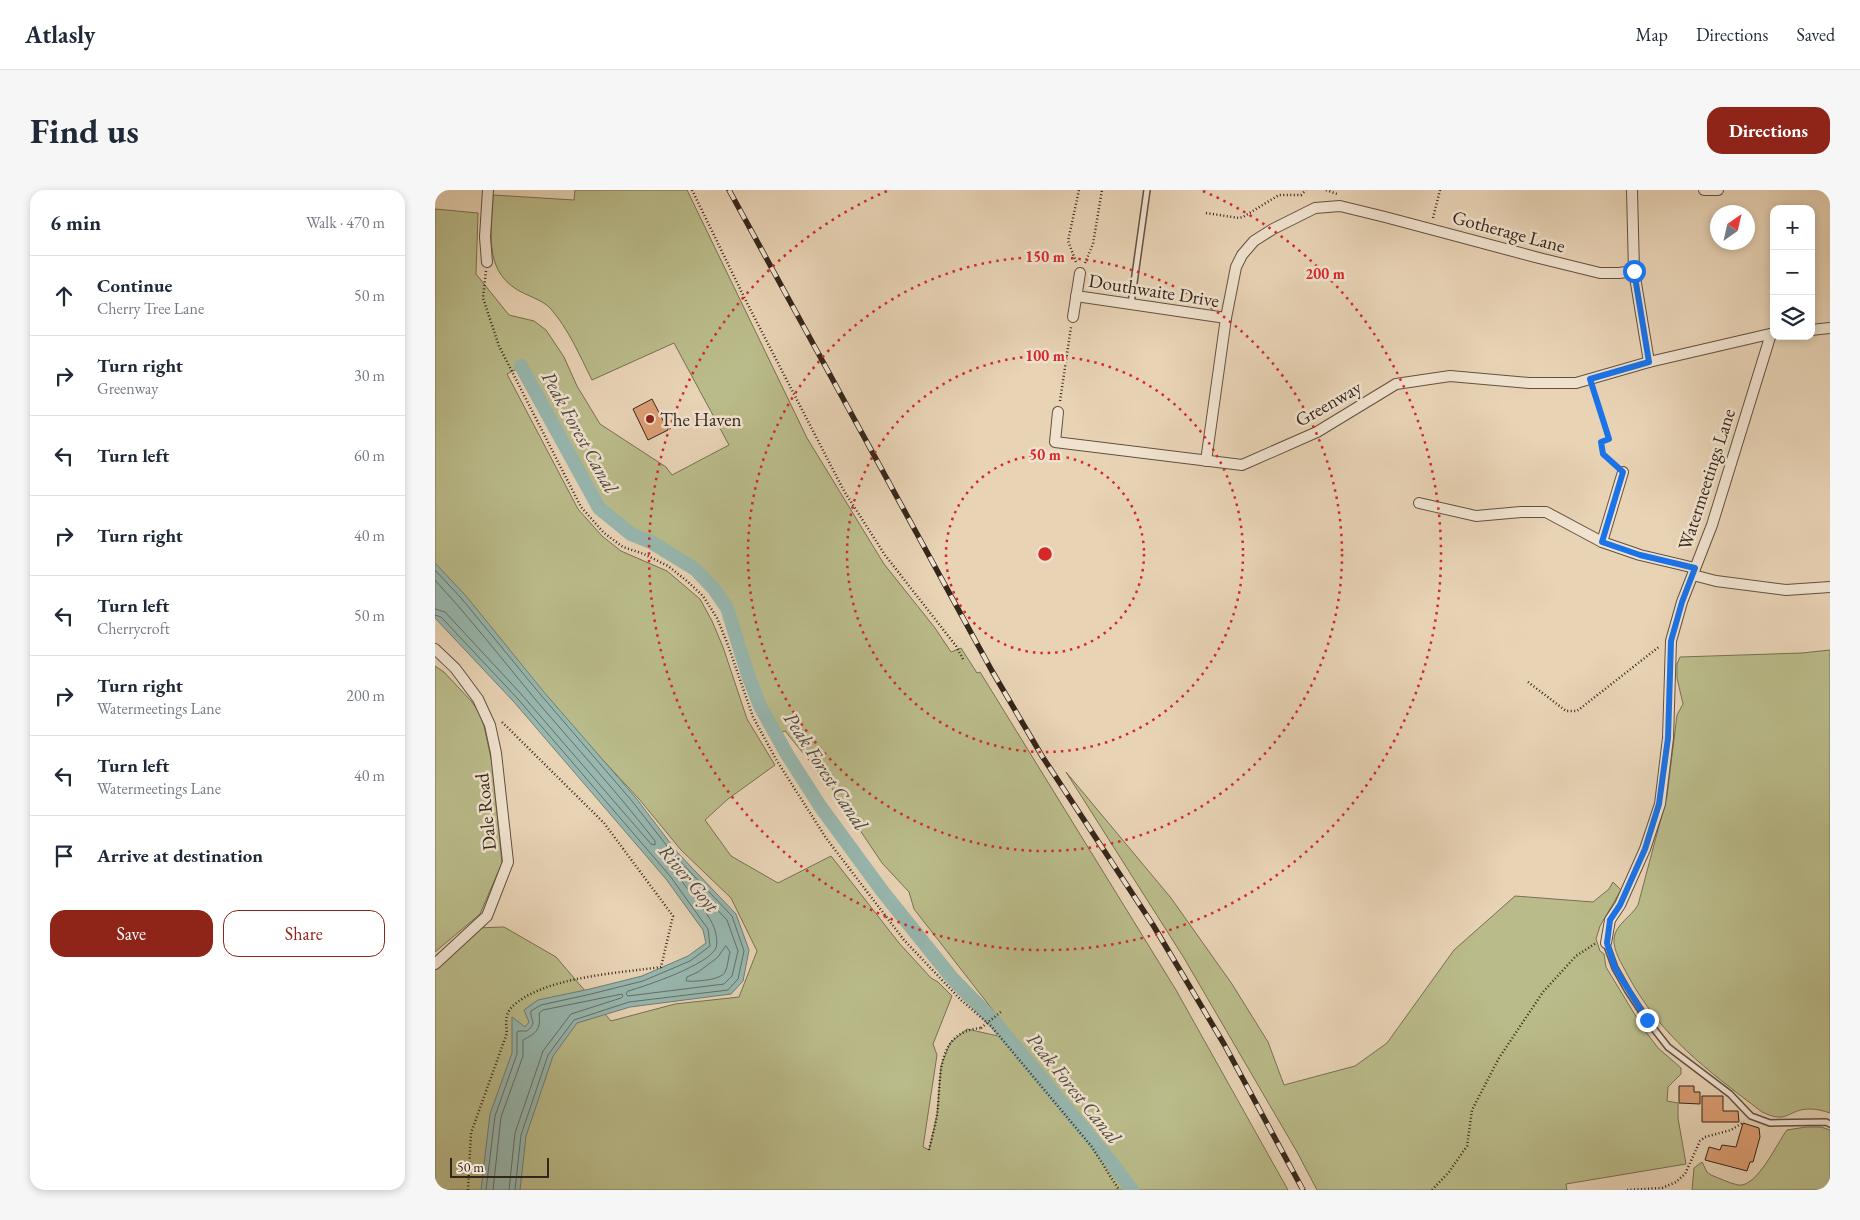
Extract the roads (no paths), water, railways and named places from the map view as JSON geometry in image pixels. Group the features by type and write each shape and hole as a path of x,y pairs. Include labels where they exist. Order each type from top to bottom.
{"street":[{"path":"487,262 485,237 488,190"},
{"path":"1632,190 1634,271 1649,362"},
{"path":"1704,190 1718,190"},
{"name":"Gotherage Lane","path":"1206,461 1236,267 1242,255 1254,241 1273,228 1315,208 1340,206 1600,273 1634,271"},
{"name":"Douthwaite Drive","path":"1073,317 1080,273"},
{"name":"Douthwaite Drive","path":"1076,296 1227,318"},
{"path":"1815,330 1830,328"},
{"name":"Greenway","path":"1059,412 1055,442 1242,465 1317,432 1396,384 1450,376 1529,383 1576,383 1649,362 1770,334"},
{"name":"Watermeetings Lane","path":"1607,943 1610,920 1620,905 1645,849 1659,804 1668,738 1671,643 1682,602 1712,525 1771,340"},
{"path":"1602,542 1623,472"},
{"path":"1419,503 1476,516 1546,512 1602,542 1694,572 1715,581 1786,590 1830,586"},
{"name":"Dale Road","path":"435,649 455,668 479,699 490,725 496,753 508,862 487,916 435,964"}],"lane":[{"path":"1131,304 1147,190"},
{"name":"Watermeetings Lane","path":"1607,943 1615,968 1628,991 1668,1047 1730,1094 1751,1116 1770,1123 1826,1122 1830,1124"}],"water":[{"name":"River Goyt","path":"435,563 466,596 543,691 636,798 677,852 736,914 749,950 743,981 731,994 630,1007 577,1023 553,1056 526,1136 520,1190 481,1190 490,1114 512,1053 512,1017 525,1027 529,1022 524,1010 538,1000 642,976 688,956 706,943 703,930 666,879 514,702 435,618"}],"waterway":[{"name":"Peak Forest Canal","path":"521,366 599,508 631,534 651,542 695,569 714,589 727,608 760,706 788,756 820,806 883,892 952,978 994,1021 1132,1190"}],"railway":[{"path":"729,190 992,671 1042,756 1153,925 1224,1044 1303,1190"}],"place":[{"name":"The Haven","path":"650,419"}]}
